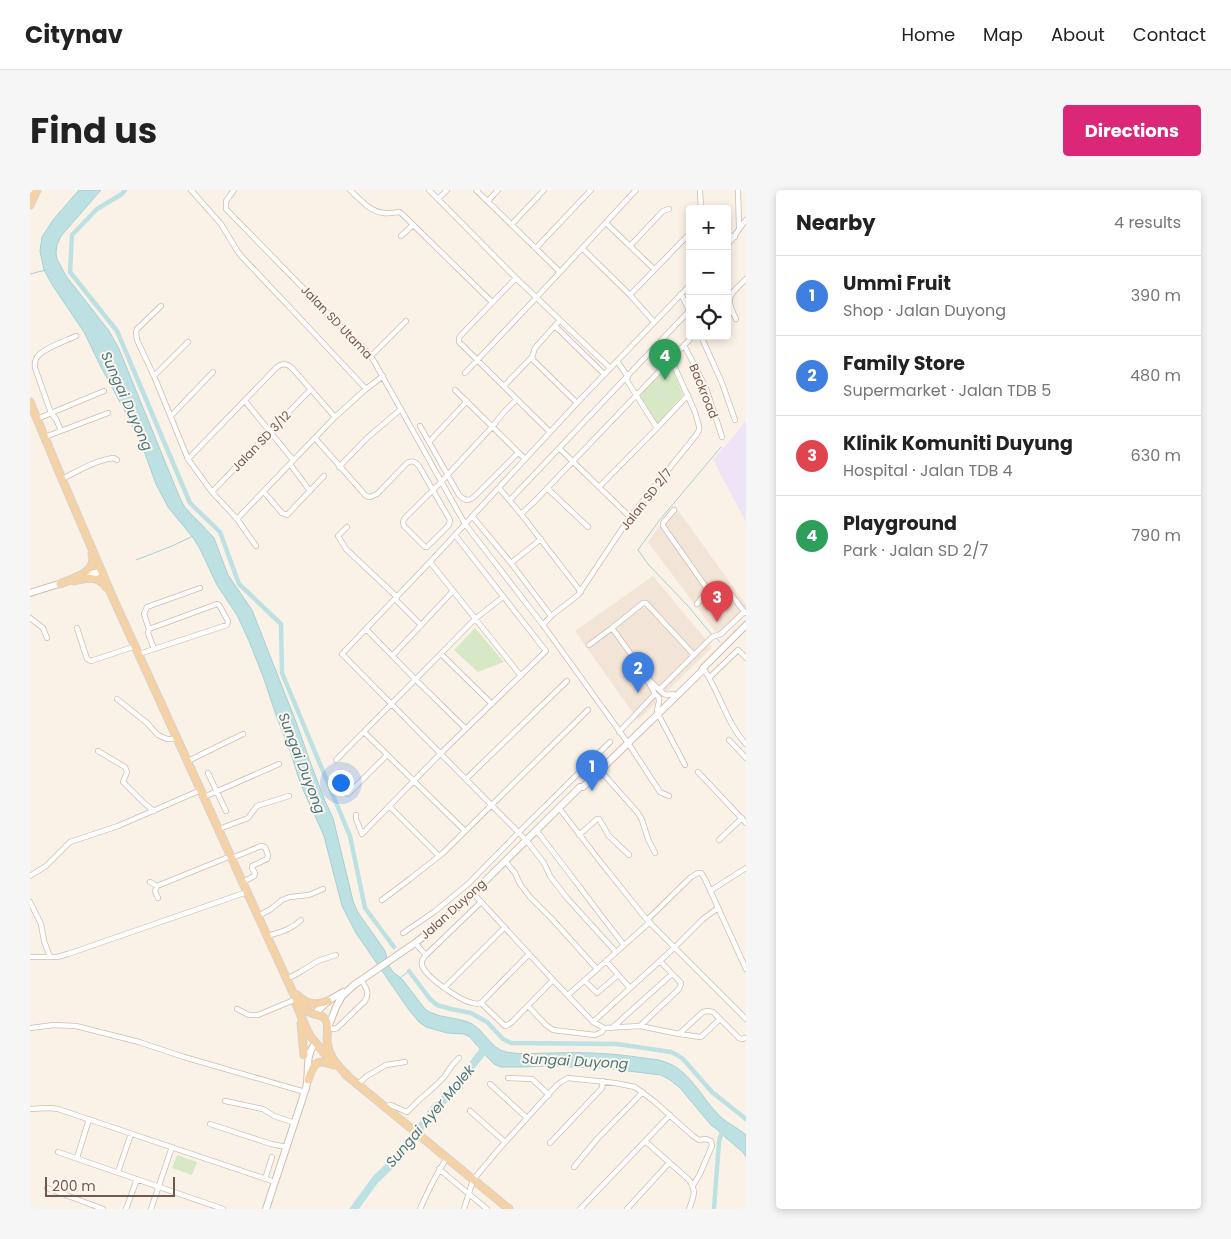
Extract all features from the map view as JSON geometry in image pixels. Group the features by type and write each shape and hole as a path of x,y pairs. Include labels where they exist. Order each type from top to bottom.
{"main road":[{"path":"30,205 37,190"},
{"path":"30,402 113,598 288,982 300,1005 307,1011 326,1019 330,1054 348,1076"},
{"path":"60,584 87,572 91,568 93,558 83,528"},
{"path":"30,593 102,571"},
{"path":"60,584 94,578 103,583 113,598"},
{"name":"Jalan Duyong","path":"328,1028 338,1001 342,996 354,985 437,926 473,893 536,830 583,787 657,712 702,671 746,625"},
{"name":"Jalan Duyong","path":"657,712 700,668 703,668"},
{"name":"Jalan Duyong","path":"580,788 581,784 627,742"},
{"path":"288,982 307,1030 339,1069"},
{"path":"288,982 306,1002 317,1005 328,1002"},
{"path":"304,1055 307,1030 314,1014 354,985"},
{"path":"298,1010 304,1055 305,1090"},
{"path":"308,1080 308,1055 311,1048 323,1037 328,1028"},
{"path":"266,1209 308,1080 313,1067 320,1062 328,1063 348,1076 509,1209"}],"street":[{"path":"191,190 221,224 244,259 366,389"},
{"name":"Jalan SD Utama","path":"234,190 226,201 226,208 371,356 466,524 627,742 660,792 669,796"},
{"path":"350,190 373,210 386,214 400,212 492,302"},
{"path":"430,190 536,298 610,368"},
{"path":"438,199 447,190"},
{"path":"476,190 560,272"},
{"path":"488,201 498,190"},
{"path":"512,224 544,190"},
{"path":"536,248 591,190"},
{"path":"465,372 636,190"},
{"path":"700,190 701,205"},
{"path":"738,190 739,228"},
{"path":"630,246 663,211 669,209"},
{"path":"731,241 746,220"},
{"path":"606,223 654,270"},
{"path":"402,236 413,225"},
{"path":"731,236 735,237"},
{"path":"630,294 686,237"},
{"path":"582,248 630,294 654,322"},
{"path":"516,278 461,335 459,342 550,432"},
{"path":"736,319 730,308 731,294 746,279"},
{"path":"616,952 567,898 550,876 544,863 519,832 342,654 455,536 604,374 686,290"},
{"path":"682,294 686,302"},
{"path":"161,306 138,329 136,332 137,340 154,376 188,460 212,492 237,519 256,546"},
{"path":"510,500 686,315"},
{"path":"504,386 532,357 535,348 560,320"},
{"path":"371,356 406,321"},
{"path":"555,326 604,374"},
{"path":"61,431 51,413 35,368 35,362 36,358 44,351 76,336"},
{"path":"521,514 689,340"},
{"path":"703,340 722,382 735,420"},
{"path":"154,376 188,342"},
{"name":"Backroad","path":"684,345 706,388 722,437"},
{"path":"532,357 577,403"},
{"name":"Jalan SD 2/7","path":"543,626 581,592 630,518 699,430 696,412 671,359"},
{"path":"617,361 657,428"},
{"path":"188,460 276,368 283,364 292,368 335,417"},
{"path":"171,416 212,372"},
{"path":"237,519 335,417 383,376"},
{"name":"Jalan SD 3/12","path":"212,492 310,390"},
{"path":"455,390 525,459"},
{"path":"37,419 104,391"},
{"path":"599,487 688,395"},
{"path":"245,400 270,431 310,491"},
{"path":"315,438 362,493 370,497 377,494 407,463 414,461 419,466 433,490 450,520 431,544 425,547 404,526 404,519 433,490 441,482 517,400"},
{"path":"429,442 466,401"},
{"path":"339,466 367,438 401,409"},
{"path":"45,437 108,413"},
{"path":"420,426 464,500 474,497 518,453"},
{"path":"560,449 630,518"},
{"path":"62,479 108,459 114,458 117,460"},
{"path":"264,492 282,513 287,515 324,476"},
{"path":"499,488 581,592"},
{"path":"547,488 588,527"},
{"path":"674,510 663,523 663,526 708,590"},
{"path":"472,516 552,616"},
{"path":"347,527 338,536 343,545 422,625"},
{"path":"356,815 362,834 440,754 546,651 455,536"},
{"path":"511,563 541,539"},
{"path":"430,562 521,676"},
{"path":"660,688 693,654 714,636 721,634 745,613 722,584 716,584 708,590 697,604"},
{"path":"154,649 144,614 147,608 200,588"},
{"path":"393,655 453,591"},
{"path":"336,760 475,619 503,597"},
{"path":"589,645 643,603 646,603 693,654"},
{"path":"139,654 229,622 217,604 149,629"},
{"path":"30,618 43,628 46,638"},
{"path":"78,628 89,661 136,646"},
{"path":"612,628 641,668 659,698 657,712 685,765"},
{"path":"366,629 466,729"},
{"path":"709,678 738,650 746,658"},
{"path":"441,654 492,704"},
{"path":"703,668 737,734 746,744"},
{"path":"646,676 667,695 673,694"},
{"path":"466,779 567,681"},
{"path":"619,732 655,694"},
{"path":"116,699 148,723 162,737 167,739 178,738"},
{"path":"382,900 440,856 588,710"},
{"path":"364,732 465,831"},
{"path":"188,761 244,734"},
{"path":"729,740 746,758"},
{"path":"403,933 434,912 468,884 610,742"},
{"path":"98,751 125,767 127,772 123,782 144,803 154,810"},
{"path":"348,794 387,755"},
{"path":"204,797 279,764"},
{"path":"600,770 638,812 655,853"},
{"path":"698,772 744,820 719,840"},
{"path":"208,773 226,811"},
{"path":"30,876 46,866 70,842 118,826 201,790"},
{"path":"219,829 248,818 257,806 289,796"},
{"path":"389,806 440,856"},
{"path":"559,808 648,921 746,1019"},
{"path":"579,835 599,819 610,836 629,855"},
{"path":"536,830 624,945"},
{"path":"157,886 261,846 265,847 267,859 252,866 254,876 243,882"},
{"path":"505,861 530,897 597,969"},
{"path":"710,891 746,868"},
{"path":"568,995 624,945 698,872 702,875 710,891 746,969"},
{"path":"150,882 157,886"},
{"path":"157,886 155,891 158,898"},
{"path":"258,916 282,900 309,895 324,889"},
{"path":"30,957 50,957 68,954 247,892"},
{"path":"473,893 593,1022 604,1028 640,1026 701,1037 720,1019"},
{"path":"30,902 41,924 44,941 50,957"},
{"path":"481,902 422,959 423,969 444,988 464,1000 472,1003 481,1003 505,1026 508,1026 553,980"},
{"path":"593,1022 703,919 718,908"},
{"path":"267,936 287,930 301,920"},
{"path":"444,988 505,927"},
{"path":"415,943 426,955"},
{"path":"481,1003 529,954"},
{"path":"288,982 318,961 336,955"},
{"path":"606,961 630,988"},
{"path":"640,1026 681,987 681,982 660,961"},
{"path":"613,1028 672,974"},
{"path":"584,980 597,993 618,975"},
{"path":"328,1028 337,1028 365,1001 368,990 361,980"},
{"path":"237,1009 249,1015 258,1015 294,1000"},
{"path":"528,1006 553,1030 595,1034 602,1032 604,1028"},
{"path":"680,1034 706,1010 713,1012 739,1038 746,1038"},
{"path":"30,1028 54,1025 76,1026 139,1042 184,1057 305,1090"},
{"path":"385,1107 391,1105 404,1112 409,1111 445,1076 449,1068 459,1058"},
{"path":"358,1085 367,1076 386,1065 405,1062"},
{"path":"508,1078 532,1079 549,1095"},
{"path":"464,1209 473,1180 527,1118 561,1082 568,1078 603,1081 635,1087 699,1140 706,1139 711,1141 712,1146 693,1185"},
{"path":"550,1143 602,1088 603,1081"},
{"path":"490,1084 527,1118"},
{"path":"574,1167 598,1138 643,1092"},
{"path":"225,1101 263,1109 274,1116 295,1123"},
{"path":"30,1109 58,1109 275,1182"},
{"path":"470,1111 505,1142"},
{"path":"580,1209 670,1115"},
{"path":"77,1158 89,1119"},
{"path":"210,1124 271,1144 287,1147"},
{"path":"118,1172 131,1134"},
{"path":"645,1141 693,1185 695,1196 689,1209"},
{"path":"151,1209 172,1147"},
{"path":"58,1152 223,1209"},
{"path":"265,1179 272,1157"},
{"path":"420,1209 439,1169 447,1158"},
{"path":"630,1208 669,1163"},
{"path":"439,1169 487,1209"},
{"path":"126,1209 137,1179"},
{"path":"47,1188 103,1209"}],"shaded area":[{"path":"746,422 746,522 713,460"},
{"path":"675,506 746,605 746,614 720,638 648,542"},
{"path":"653,576 712,647 638,720 575,631"}],"green space":[{"path":"670,364 683,395 657,424 639,395"},
{"path":"475,628 504,662 478,672 454,650"},
{"path":"177,1155 197,1162 192,1175 172,1168"}],"water":[{"name":"Sungai Duyong","path":"79,190 101,190 61,236 57,245 57,259 66,276 109,331 119,349 184,506 214,538 228,575 252,610 333,818 353,901 357,911 385,951 389,966 393,972 402,979 425,1009 440,1016 463,1020 474,1025 500,1050 523,1054 609,1054 663,1061 673,1066 694,1084 719,1116 746,1135 746,1157 711,1125 680,1088 661,1075 603,1068 501,1067 494,1064 470,1037 464,1034 447,1033 426,1027 409,1010 356,933 342,906 324,836 301,785 264,679 237,615 217,585 194,539 168,507 156,484 144,451 128,417 84,332 44,270 40,251 42,237 53,220"}],"waterway":[{"path":"125,190 122,194 97,209 72,235 70,272 117,331 190,503 220,532 239,584 281,624 282,673 350,836 365,908 394,947"},
{"path":"30,274 46,270"},
{"path":"713,636 648,564 638,550 658,522 721,447"},
{"path":"136,560 193,536"},
{"path":"716,638 720,642"},
{"path":"400,978 409,971"},
{"path":"409,971 430,999 437,1005 471,1013 487,1022 503,1039 511,1043 617,1044 671,1052 683,1059 712,1092 746,1119"},
{"name":"Sungai Ayer Molek","path":"354,1209 375,1180 400,1156 434,1109 449,1095 487,1046"},
{"path":"714,1209 719,1141 723,1129"}],"place":[{"name":"Playground","path":"665,380"},
{"name":"Klinik Komuniti Duyung","path":"717,622"},
{"name":"Family Store","path":"638,693"},
{"name":"Ummi Fruit","path":"592,791"}]}
